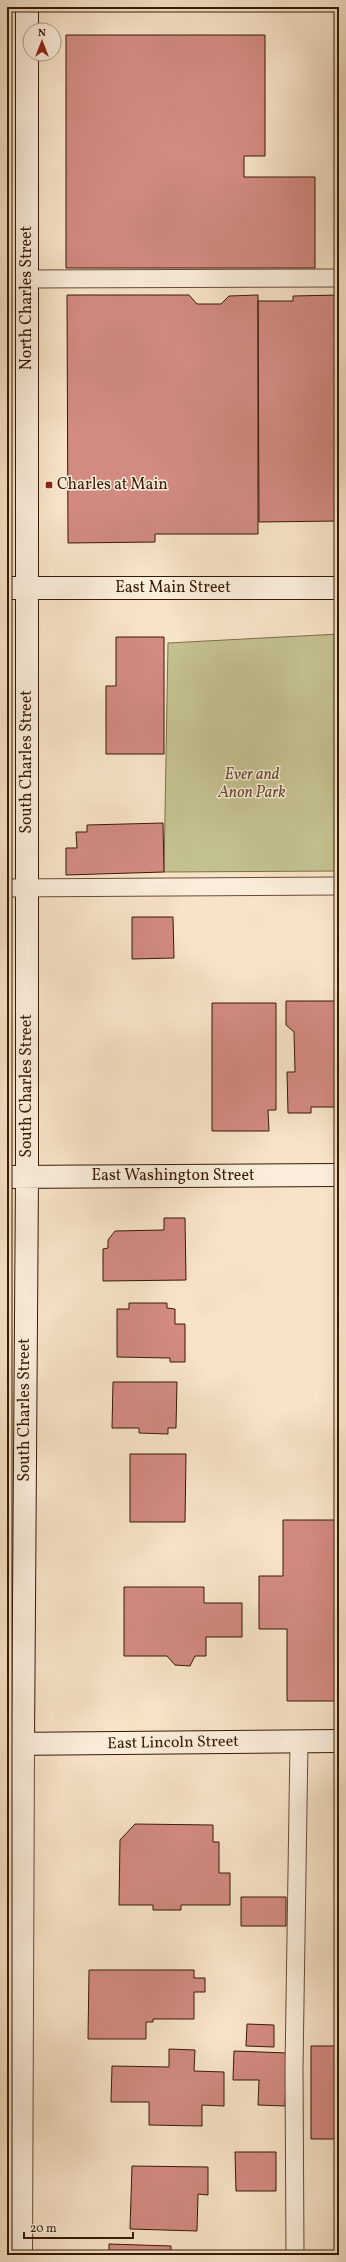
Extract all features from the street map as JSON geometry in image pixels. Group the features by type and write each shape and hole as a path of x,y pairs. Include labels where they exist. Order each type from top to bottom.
{"street":[{"name":"North Charles Street","path":"17,588 27,279 27,7"},
{"name":"East Main Street","path":"17,588 339,588"},
{"name":"South Charles Street","path":"17,588 15,1744 22,2255"},
{"name":"East Washington Street","path":"17,1177 339,1175"},
{"name":"East Lincoln Street","path":"15,1744 339,1742"}],"lane":[{"path":"27,279 339,278"},
{"path":"17,888 339,886"},
{"path":"295,2255 294,2068 300,1742"}],"green space":[{"name":"Ever and Anon Park","path":"339,634 339,871 164,872 168,643"}],"building":[{"path":"66,35 265,35 265,156 244,156 244,177 315,177 315,268 66,268"},
{"path":"67,295 189,295 197,304 221,304 229,296 258,295 258,534 155,534 155,542 68,543"},
{"path":"339,295 339,521 259,522 258,301 293,301 293,296"},
{"path":"116,637 164,637 164,754 106,754 106,686 116,686"},
{"path":"163,823 164,872 66,875 66,848 77,848 76,832 87,832 87,825"},
{"path":"132,917 173,917 174,958 132,959"},
{"path":"286,1001 339,1001 339,1107 311,1107 311,1113 288,1113 287,1072 295,1072 294,1032 286,1025"},
{"path":"212,1003 276,1003 276,1110 268,1110 269,1131 212,1131"},
{"path":"164,1218 185,1218 186,1280 103,1281 103,1249 108,1248 108,1240 115,1231 164,1230"},
{"path":"129,1303 167,1303 167,1308 175,1309 175,1324 185,1324 185,1362 170,1362 170,1358 117,1357 117,1309 129,1309"},
{"path":"113,1382 177,1382 176,1428 168,1428 168,1434 139,1433 139,1428 112,1428"},
{"path":"130,1454 186,1454 185,1522 130,1522"},
{"path":"283,1520 339,1520 339,1701 287,1701 287,1629 259,1629 259,1576 283,1576"},
{"path":"124,1587 204,1587 204,1603 242,1603 242,1637 206,1637 206,1656 195,1656 190,1666 175,1665 167,1656 124,1656"},
{"path":"135,1824 213,1825 213,1842 219,1842 219,1873 230,1873 230,1905 181,1905 181,1910 153,1910 153,1905 119,1905 120,1840"},
{"path":"241,1897 286,1897 286,1926 241,1926"},
{"path":"89,1970 194,1970 194,1978 205,1978 205,1992 194,1992 194,2019 153,2019 153,2022 146,2022 146,2039 88,2039"},
{"path":"247,2024 274,2025 274,2047 246,2046"},
{"path":"311,2046 339,2046 339,2139 311,2139"},
{"path":"169,2049 195,2050 194,2071 224,2072 224,2106 202,2105 202,2126 149,2125 149,2102 111,2102 112,2066 169,2067"},
{"path":"234,2051 287,2053 285,2106 258,2105 259,2080 233,2080"},
{"path":"235,2152 276,2152 276,2191 236,2191"},
{"path":"132,2166 208,2167 208,2195 198,2194 197,2231 130,2229"},
{"path":"109,2244 171,2246 171,2255 109,2255"}],"place":[{"name":"Charles at Main","path":"49,485"}]}
